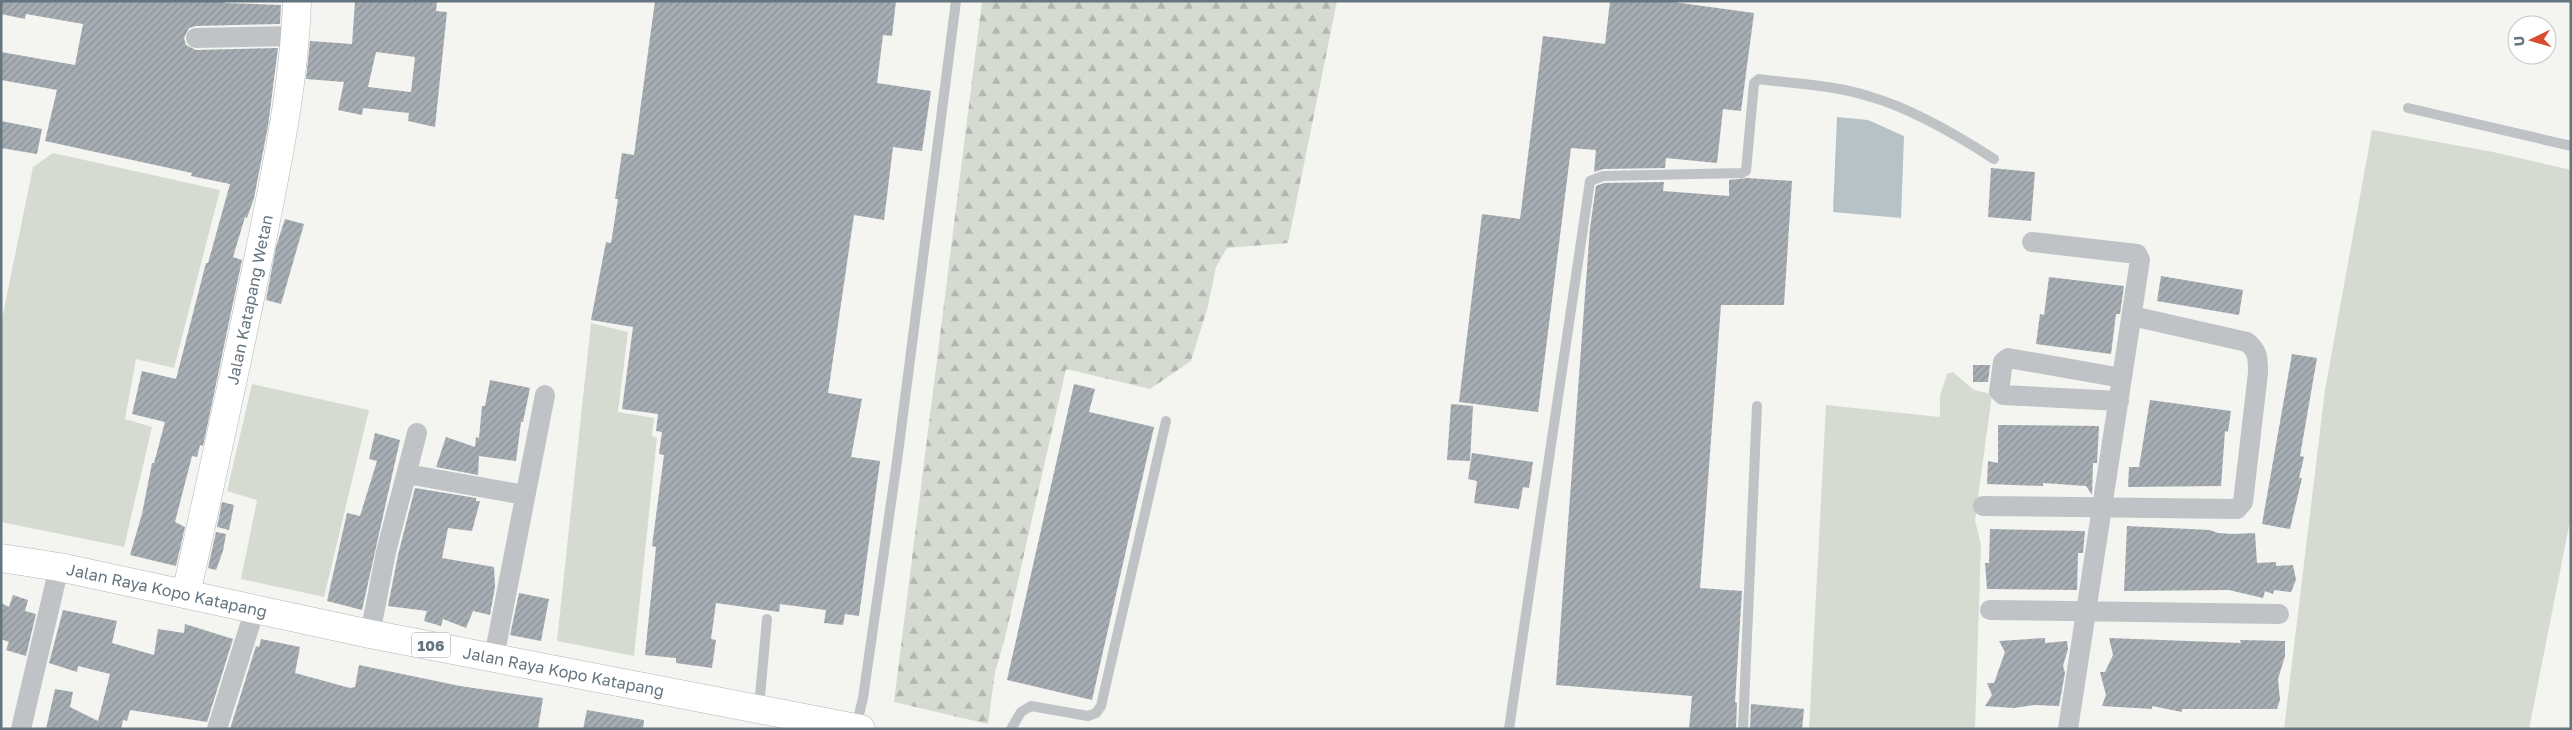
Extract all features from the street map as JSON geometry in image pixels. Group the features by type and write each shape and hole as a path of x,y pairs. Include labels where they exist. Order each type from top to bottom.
{"main road":[{"name":"Jalan Katapang Wetan","path":"186,594 237,362 281,145 290,95 296,36 297,1"},
{"name":"Jalan Raya Kopo Katapang","path":"1,558 59,567 370,634 858,728"}],"street":[{"path":"196,38 296,36"},
{"path":"2032,242 2139,254 2140,260 2068,729"},
{"path":"1983,506 2237,508 2244,502 2258,372 2258,356 2254,348 2247,342 2132,316"},
{"path":"2119,401 2003,394 1999,391 2003,362 2008,358 2122,378"},
{"path":"494,657 545,395"},
{"path":"370,634 386,552 417,433"},
{"path":"407,474 525,495"},
{"path":"22,729 59,567"},
{"path":"217,729 255,609"},
{"path":"1990,610 2279,614"}],"lane":[{"path":"858,728 897,461 956,1"},
{"path":"1509,729 1590,181 1602,176 1742,173 1746,171 1748,167 1754,84 1759,79 1869,96 1910,112 1967,142 1994,159"},
{"path":"2408,108 2571,146"},
{"path":"1743,729 1757,406"},
{"path":"1011,729 1021,712 1031,706 1088,716 1096,713 1101,706 1166,421"},
{"path":"759,710 767,618"}],"green space":[{"path":"982,1 1337,1 1288,243 1227,248 1216,267 1208,306 1191,361 1150,389 1066,369 1005,638 995,672 988,724 894,702"},
{"path":"2372,130 2493,152 2571,170 2571,516 2529,729 2284,729 2325,390"},
{"path":"53,153 220,190 174,368 136,359 125,419 152,427 124,547 1,522 1,324 33,167"},
{"path":"591,323 628,332 618,412 654,418 652,436 657,438 634,656 557,641"},
{"path":"1953,372 1974,390 1992,394 1975,520 1981,545 1975,729 1809,729 1826,405 1940,417 1940,396 1947,374"},
{"path":"252,384 369,410 324,597 241,579 257,500 227,491"}],"shaded area":[{"path":"1837,117 1868,120 1904,136 1901,218 1833,212"}],"building":[{"path":"1,1 225,1 225,3 281,5 280,24 196,26 189,28 184,38 186,45 196,50 278,48 268,126 254,198 247,218 245,217 233,257 242,260 203,446 200,445 197,457 192,456 175,522 185,527 176,566 130,555 142,514 152,463 154,463 165,422 132,414 142,371 176,379 206,263 208,263 230,184 191,176 192,173 45,141 57,90 1,80 1,52 75,65 83,24 26,14 25,19 1,14"},
{"path":"355,1 437,1 436,11 447,12 435,127 408,121 409,113 363,108 362,115 338,110 344,82 306,79 310,41 352,44","holes":["376,52 415,57 411,92 368,87"]},
{"path":"655,1 896,1 892,36 883,35 877,83 931,91 922,151 893,147 884,220 854,215 828,393 862,399 851,457 880,461 859,616 845,614 843,625 824,623 826,610 780,604 779,612 716,603 711,639 716,640 712,668 676,663 676,658 645,655 656,547 652,546 664,455 659,454 662,432 656,431 658,414 622,409 633,327 591,320 606,242 611,243 618,199 615,199 622,153 634,155"},
{"path":"1610,1 1666,1 1754,13 1741,111 1723,109 1717,163 1666,158 1665,168 1603,169 1594,172 1596,150 1571,148 1538,412 1459,402 1482,214 1520,219 1543,36 1605,44"},
{"path":"1,121 42,129 37,154 1,148"},
{"path":"1991,168 2035,172 2031,221 1988,217"},
{"path":"1747,178 1792,181 1784,305 1721,305 1700,588 1742,591 1735,702 1737,703 1736,729 1689,729 1692,696 1556,685 1590,228 1596,186 1604,183 1664,182 1663,191 1729,196 1729,180"},
{"path":"285,219 304,224 281,304 266,300 276,247"},
{"path":"2161,276 2243,290 2239,315 2157,301"},
{"path":"2049,277 2124,286 2120,314 2116,314 2111,354 2036,344 2040,314 2044,315"},
{"path":"2292,354 2317,358 2300,456 2304,457 2299,478 2302,478 2290,529 2262,524"},
{"path":"1973,365 1990,365 1988,382 1973,382"},
{"path":"490,380 530,388 523,422 521,422 516,461 479,456 478,475 436,467 446,437 475,447 476,437 479,438 482,406 485,406"},
{"path":"1074,384 1095,389 1089,412 1154,427 1092,700 1007,680"},
{"path":"2150,400 2231,411 2228,432 2225,431 2221,486 2128,487 2129,467 2139,467"},
{"path":"1451,404 1473,406 1470,461 1447,460"},
{"path":"1998,425 2099,426 2097,463 2093,463 2092,495 2086,486 2043,483 2043,486 1987,484 1988,461 1998,463"},
{"path":"375,433 400,440 362,610 327,601 347,513 360,516 377,461 369,459"},
{"path":"1472,453 1533,462 1529,488 1523,487 1519,509 1474,503 1477,481 1468,479"},
{"path":"415,488 476,498 476,501 480,501 472,531 448,528 442,558 494,567 495,587 490,615 473,611 466,628 443,619 441,626 424,621 427,611 388,606 398,555"},
{"path":"222,502 234,505 229,530 217,527"},
{"path":"2127,526 2210,530 2218,533 2233,534 2255,533 2257,563 2276,562 2276,566 2293,565 2296,580 2291,592 2274,590 2273,594 2265,591 2263,598 2229,590 2124,591"},
{"path":"1990,529 2085,531 2083,553 2078,553 2077,590 1987,589 1985,563 1989,563"},
{"path":"216,532 226,534 223,551 216,570 208,568"},
{"path":"519,593 549,599 541,641 510,635"},
{"path":"13,595 28,600 25,611 36,614 26,656 6,650 9,642 1,639 1,603 9,607"},
{"path":"63,610 117,621 112,643 154,655 158,629 184,633 185,624 233,639 207,722 130,710 127,721 123,720 121,729 46,729 55,689 73,692 70,707 98,721 110,674 78,666 77,672 49,663"},
{"path":"2045,638 2045,643 2067,641 2068,649 2063,666 2065,673 2059,706 2034,705 2014,708 1985,706 1992,695 1987,683 1994,683 2005,652 1999,641"},
{"path":"2109,638 2241,643 2240,640 2285,641 2285,656 2278,679 2280,700 2277,709 2182,709 2182,712 2152,706 2152,709 2102,706 2106,695 2100,672 2105,672 2113,655"},
{"path":"261,639 300,647 295,673 350,688 355,687 359,665 460,686 543,698 538,729 230,729 256,646 259,647"},
{"path":"1751,704 1804,709 1802,729 1750,729"},
{"path":"587,710 644,720 643,729 583,729"}]}
